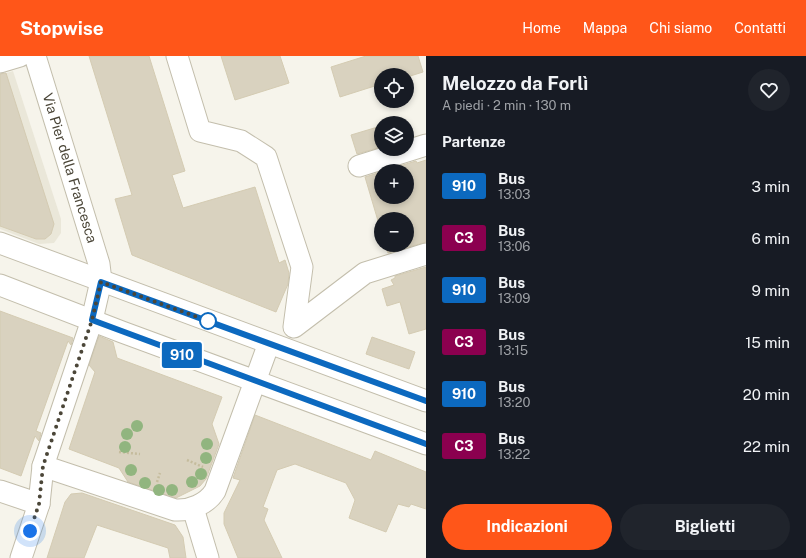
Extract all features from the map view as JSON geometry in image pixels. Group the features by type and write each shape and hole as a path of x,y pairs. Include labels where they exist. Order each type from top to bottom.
{"street":[{"path":"0,62 20,56"},
{"name":"Via Pier della Francesca","path":"35,56 99,264 101,282"},
{"path":"177,56 200,131 242,141 266,157 302,267 294,327 365,273 426,254"},
{"path":"359,166 426,145"},
{"path":"0,243 101,282 269,342 426,401"},
{"path":"21,558 39,504 43,466 92,320 101,282"},
{"path":"0,285 254,382 426,444"},
{"path":"43,466 175,510 193,508 209,498 215,491 269,342"},
{"path":"0,491 39,504"},
{"path":"193,508 208,558"}],"path":[{"path":"119,452 140,454"},
{"path":"187,460 207,469"}],"shaded area":[{"path":"13,71 61,219 61,233 54,243 39,244 0,229 0,75"}],"building":[{"path":"89,56 149,56 185,171 172,175 183,208 255,187 279,263 285,260 289,273 288,284 276,312 132,255 115,199 132,195"},
{"path":"221,56 280,56 289,83 235,100"},
{"path":"366,56 418,56 423,72 414,75 414,68 374,68 374,86 340,97 331,67"},
{"path":"6,73 54,224 51,234 45,239 36,239 0,226 0,74"},
{"path":"374,128 374,149 357,154 351,135"},
{"path":"426,160 426,242 414,245 414,212 375,212 365,177 374,174 374,204 414,204 414,164 406,164 416,161 417,163"},
{"path":"426,267 426,329 409,334 400,302 387,306 382,289 394,285 391,280 395,278 395,276"},
{"path":"0,311 73,338 71,345 68,341 36,431 41,433 39,441 35,436 21,476 0,468"},
{"path":"99,336 113,342 117,358 222,397 212,424 219,444 206,479 200,486 176,498 128,482 119,468 69,449 95,372 89,365"},
{"path":"372,337 415,352 409,369 366,354"},
{"path":"255,415 371,460 375,451 426,472 426,509 411,504 409,507 398,504 386,532 349,518 355,500 346,483 295,464 277,470 263,507 268,509 264,520 282,558 238,558 224,524 224,513 240,480 233,478"},
{"path":"82,493 175,525 183,537 186,558 170,558 168,548 97,525 84,558 47,558 65,502 71,494"}],"bus line":[{"name":"910","path":"426,401 269,342 101,282 92,320 254,382 426,444"}],"route":[{"path":"30,531 39,504 43,466 92,320 101,282 211,322 208,321"}]}
